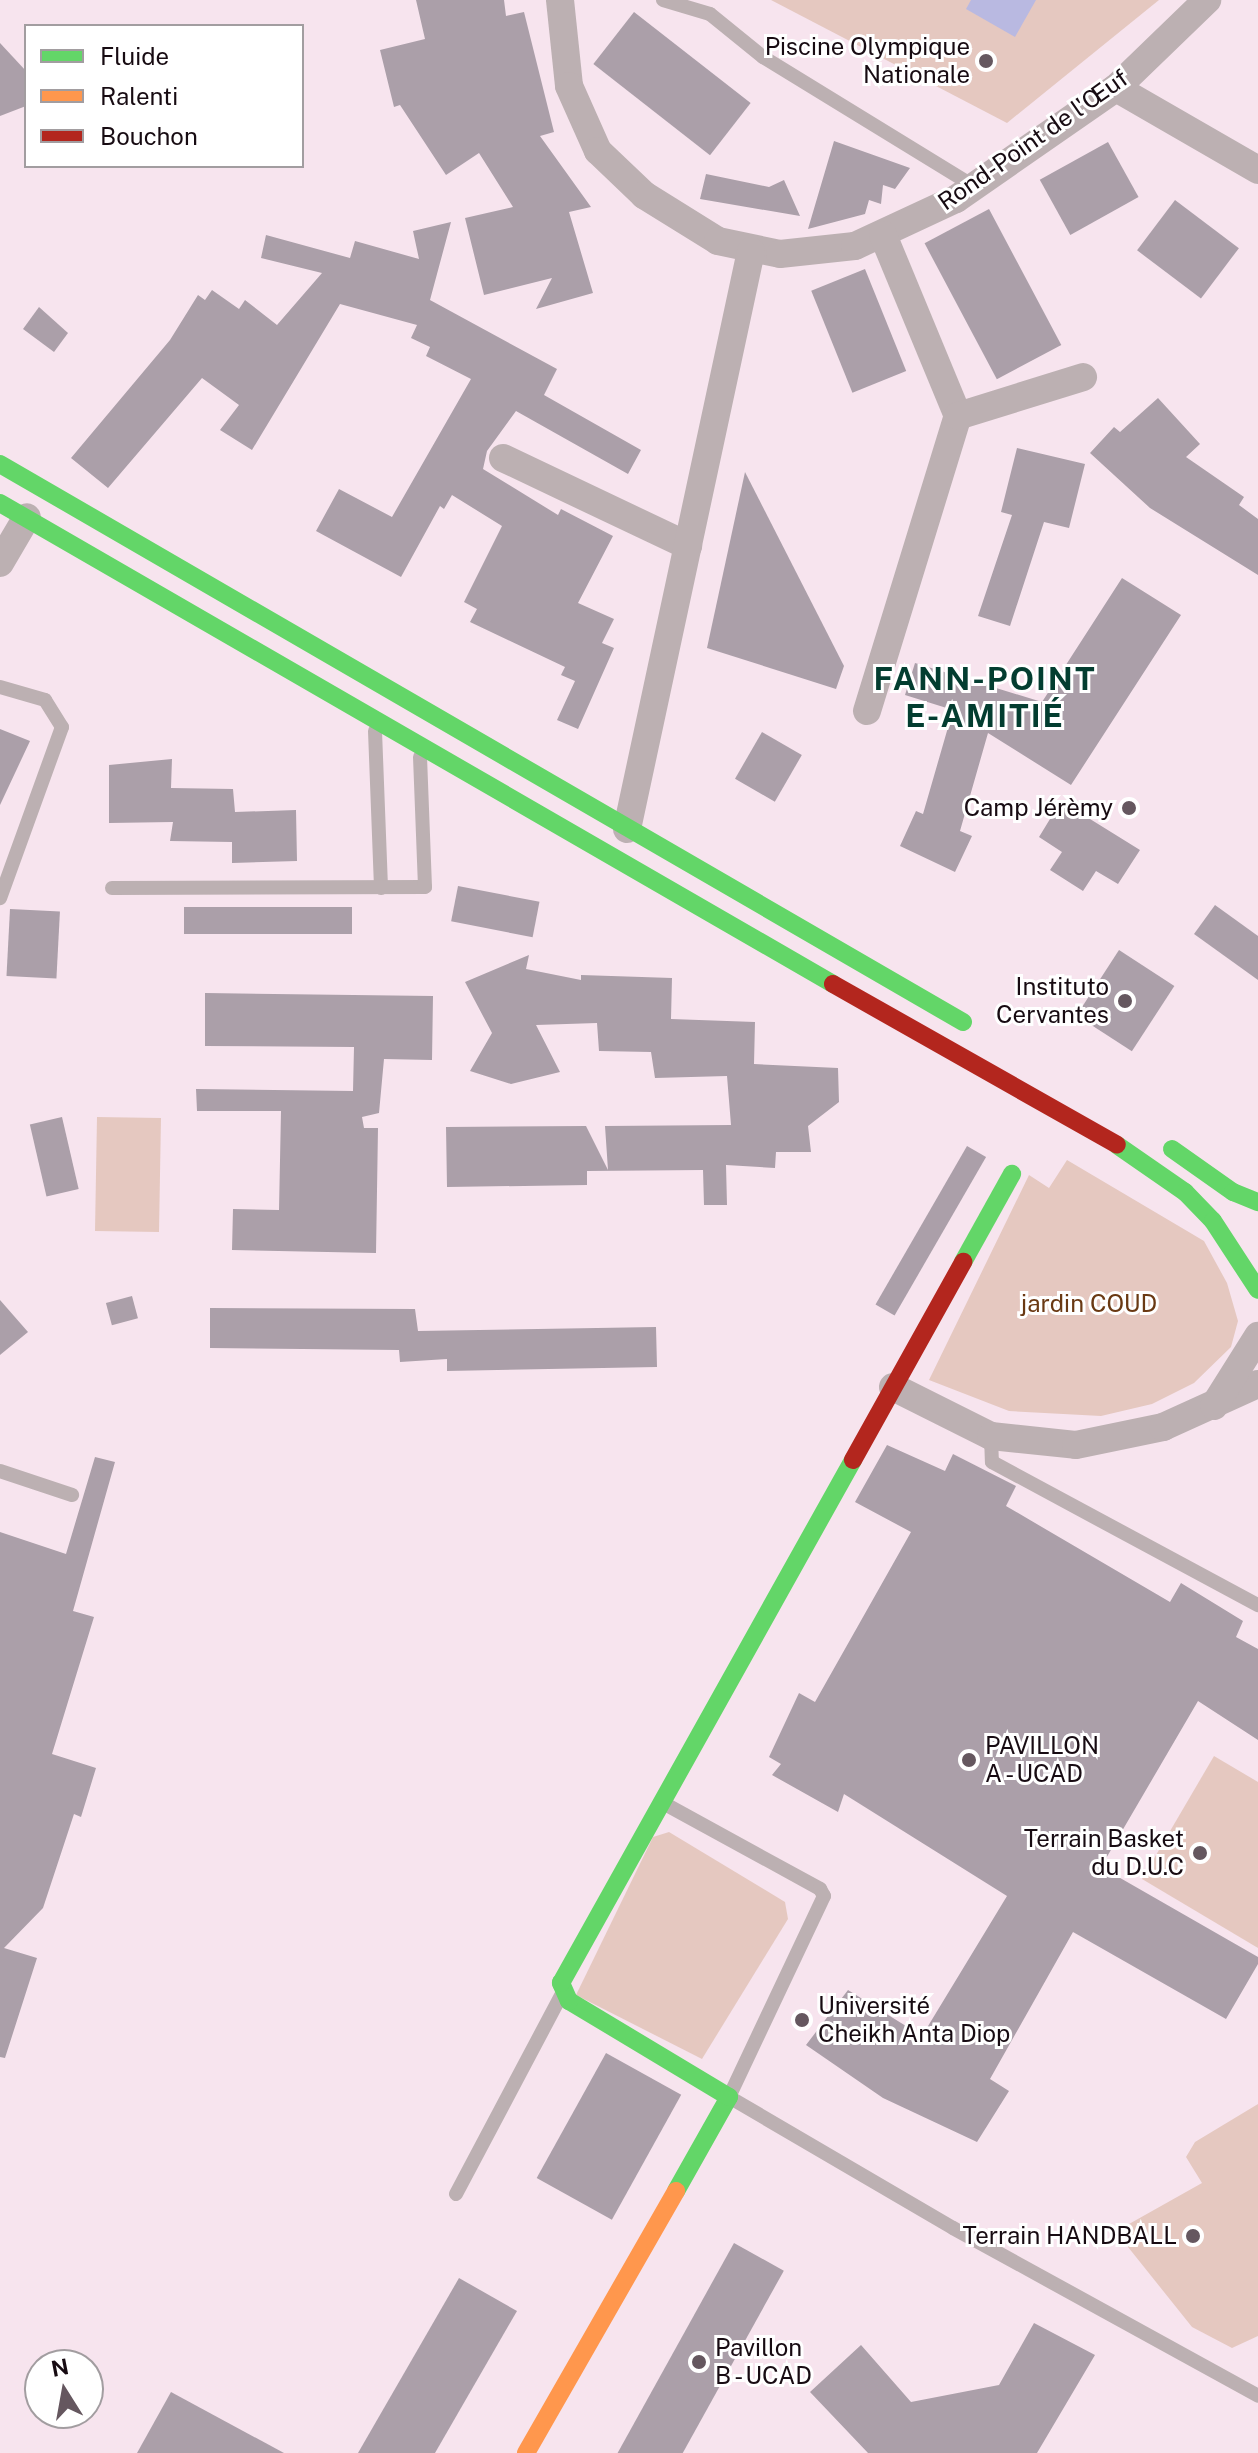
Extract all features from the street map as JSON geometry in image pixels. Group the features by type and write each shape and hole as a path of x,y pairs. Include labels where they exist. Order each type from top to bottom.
{"main road":[{"path":"0,464 983,1034"},
{"path":"0,503 374,718 419,749 1132,1153 1185,1192 1213,1221 1258,1290"},
{"path":"1157,1138 1233,1192 1258,1202"},
{"path":"526,2453 729,2097 569,2001 561,1983 1012,1174"}],"street":[{"name":"Rond-Point de l'Œuf","path":"560,0 569,86 598,151 644,195 718,241 751,251 826,251 883,235 975,187 1116,88 1207,0"},
{"path":"1116,88 1258,170"},
{"path":"867,711 958,416 883,235"},
{"path":"627,829 751,251"},
{"path":"958,416 1083,377"},
{"path":"503,458 688,546"},
{"path":"0,563 27,517"},
{"path":"1213,1408 1258,1336"},
{"path":"893,1387 991,1436 1035,1444 1088,1444 1136,1435 1213,1408 1258,1384"}],"lane":[{"path":"663,0 710,14 763,57 975,187"},
{"path":"0,687 45,700 62,727 0,898"},
{"path":"374,718 381,888"},
{"path":"112,888 425,887 419,749"},
{"path":"991,1436 992,1462 1258,1605"},
{"path":"0,1471 72,1495"},
{"path":"661,1801 820,1889 824,1896 729,2097 953,2228 1258,2396"},
{"path":"456,2194 563,1991"}],"green space":[{"name":"Piscine Olympique Nationale","path":"771,0 1159,0 1007,123"},
{"path":"97,1117 161,1118 159,1232 95,1231"},
{"name":"jardin COUD","path":"1067,1160 1204,1241 1227,1283 1238,1321 1231,1347 1194,1383 1152,1404 1101,1416 1009,1411 929,1380 1029,1175 1049,1188"},
{"name":"Terrain Basket du D.U.C","path":"1214,1756 1258,1782 1258,1948 1142,1879"},
{"path":"669,1832 785,1902 788,1919 702,2059 576,1995 653,1837"},
{"name":"Terrain HANDBALL","path":"1258,2104 1258,2336 1232,2348 1192,2327 1128,2247 1129,2224 1202,2183 1186,2157 1195,2142"}],"water":[{"path":"971,0 1036,0 1015,37 966,9"}],"building":[{"path":"416,0 504,0 506,16 524,12 554,132 540,136 591,207 569,212 593,293 536,309 552,278 484,295 465,218 513,207 479,153 446,175 400,105 394,107 380,50 425,39"},
{"path":"634,12 751,103 710,155 593,64"},
{"path":"0,43 24,69 24,107 0,116"},
{"path":"834,141 910,168 895,189 883,185 881,204 869,200 865,214 808,229"},
{"path":"1108,142 1139,197 1070,235 1040,180"},
{"path":"706,174 769,187 784,180 800,216 700,199"},
{"path":"1175,200 1239,248 1201,298 1137,250"},
{"path":"989,209 1061,345 997,379 925,243"},
{"path":"451,222 430,300 557,369 544,395 641,450 628,474 516,411 487,451 483,469 558,515 561,509 613,536 578,603 614,619 602,643 614,648 578,729 557,720 575,681 561,675 565,667 470,622 477,609 464,602 502,526 452,495 444,509 440,506 401,577 316,531 339,489 392,517 471,379 426,356 430,347 411,338 417,325 340,304 252,450 220,430 239,405 202,378 108,488 71,458 170,340 198,295 205,300 212,290 239,309 245,300 277,325 322,273 261,258 266,235 350,258 355,241 419,259 413,231"},
{"path":"865,269 906,371 852,393 811,291"},
{"path":"39,307 68,333 54,352 23,329"},
{"path":"1158,398 1200,444 1186,457 1244,497 1239,505 1258,519 1258,575 1150,508 1090,453 1114,427 1120,432"},
{"path":"1017,448 1085,464 1069,528 1044,522 1010,626 978,616 1012,515 1001,512"},
{"path":"745,472 844,666 836,689 707,648"},
{"path":"1122,578 1181,615 1071,785 988,733 960,831 972,836 955,872 900,846 916,811 923,814 953,710 905,695 915,663 1042,702"},
{"path":"0,729 30,741 0,805"},
{"path":"762,732 802,755 775,802 735,779"},
{"path":"172,759 171,788 233,789 235,812 296,810 297,861 232,863 232,842 170,841 173,822 109,823 109,765"},
{"path":"1061,801 1140,850 1118,884 1096,871 1083,891 1050,870 1062,852 1039,837"},
{"path":"458,886 539,902 533,937 451,921"},
{"path":"1215,905 1258,936 1258,980 1194,934"},
{"path":"184,907 352,907 352,934 184,934"},
{"path":"10,909 60,912 56,979 6,976"},
{"name":"Instituto Cervantes","path":"1119,950 1174,986 1132,1051 1077,1015"},
{"path":"529,955 526,969 581,980 581,975 672,978 671,1019 755,1022 754,1064 838,1068 839,1102 808,1126 811,1152 776,1152 775,1168 726,1165 727,1205 704,1205 703,1170 587,1171 587,1185 447,1187 446,1127 586,1126 608,1170 605,1126 731,1125 727,1076 655,1078 651,1052 599,1051 597,1023 536,1025 560,1072 511,1084 470,1071 492,1033 465,982"},
{"path":"205,993 433,996 432,1060 384,1059 379,1113 362,1117 364,1128 378,1128 376,1253 232,1250 233,1209 279,1210 281,1111 197,1111 196,1089 353,1091 354,1047 205,1046"},
{"path":"62,1117 79,1189 46,1197 30,1124"},
{"path":"967,1146 986,1157 895,1315 876,1304"},
{"path":"132,1296 138,1318 112,1325 106,1303"},
{"path":"0,1300 28,1332 0,1355"},
{"path":"210,1308 415,1309 418,1331 656,1327 657,1367 447,1371 447,1359 400,1362 399,1350 210,1348"},
{"name":"PAVILLON A - UCAD","path":"887,1445 945,1471 953,1454 1016,1486 1006,1506 1170,1602 1181,1583 1243,1621 1236,1637 1258,1649 1258,1740 1198,1701 1101,1867 1258,1957 1258,1964 1226,2019 1073,1932 990,2079 1009,2091 977,2142 883,2098 806,2045 848,1990 922,2036 1007,1896 844,1794 838,1812 772,1775 781,1764 769,1757 799,1693 815,1702 911,1532 855,1502"},
{"path":"95,1457 115,1462 73,1611 94,1617 52,1754 96,1768 81,1817 74,1814 43,1908 4,1948 37,1958 5,2058 0,2057 0,1532 66,1554"},
{"path":"606,2053 681,2095 612,2220 537,2178"},
{"name":"Pavillon B - UCAD","path":"734,2243 784,2271 683,2453 618,2453"},
{"path":"459,2278 517,2311 435,2453 358,2453"},
{"path":"1034,2323 1095,2355 1037,2453 868,2453 810,2392 861,2345 911,2402 999,2385"},
{"path":"171,2392 284,2453 137,2453"}],"traffic: fast":[{"path":"0,464 963,1022"},
{"path":"0,503 833,984"},
{"path":"1117,1145 1185,1192 1213,1221 1258,1290"},
{"path":"1172,1149 1233,1192 1258,1202"},
{"path":"963,1262 1012,1174"},
{"path":"676,2191 729,2097 569,2001 561,1983 853,1460"}],"traffic: slow":[{"path":"526,2453 676,2191"}],"traffic: jam":[{"path":"833,984 1117,1145"},
{"path":"853,1460 963,1262"}],"place":[{"name":"Piscine Olympique Nationale","path":"986,61"},
{"name":"Camp Jérèmy","path":"1129,808"},
{"name":"Instituto Cervantes","path":"1125,1001"},
{"name":"PAVILLON A - UCAD","path":"969,1760"},
{"name":"Terrain Basket du D.U.C","path":"1200,1853"},
{"name":"Université Cheikh Anta Diop","path":"802,2020"},
{"name":"Terrain HANDBALL","path":"1193,2236"},
{"name":"Pavillon B - UCAD","path":"699,2362"}],"district":[{"name":"FANN-POINT E-AMITIÉ","path":"985,698"}]}
